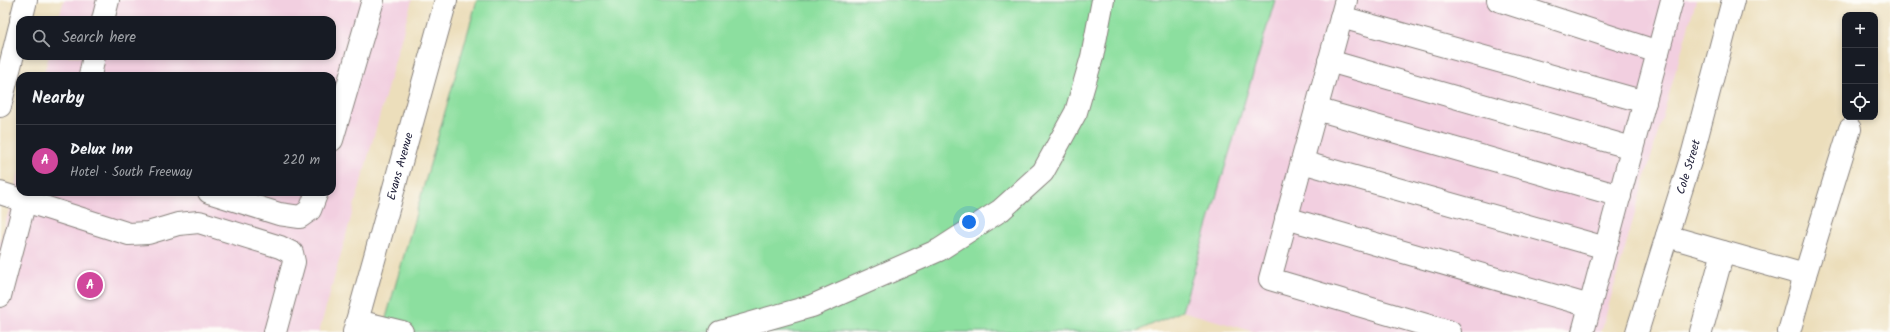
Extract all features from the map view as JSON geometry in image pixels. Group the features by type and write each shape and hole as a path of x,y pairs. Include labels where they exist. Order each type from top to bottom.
{"street":[{"path":"22,16 26,0"},
{"path":"104,16 108,0"},
{"path":"336,126 372,0"},
{"name":"Evans Avenue","path":"356,327 446,0"},
{"path":"720,332 812,306 939,250 1001,210 1043,172 1076,112 1092,57 1104,0"},
{"path":"1498,0 1658,52"},
{"path":"1583,332 1672,0"},
{"name":"Cole Street","path":"1637,332 1693,152 1733,0"},
{"path":"1450,332 1270,279 1344,8 1645,102"},
{"path":"0,106 16,42"},
{"path":"91,72 93,60"},
{"path":"1329,61 1632,148"},
{"path":"1316,109 1620,196"},
{"path":"1789,332 1850,129"},
{"path":"1302,162 1606,248"},
{"path":"0,193 129,234 148,232 178,224 199,222 280,247 292,253 294,262 275,332"},
{"path":"223,196 279,214 300,217 310,210 315,196"},
{"path":"0,296 25,201"},
{"path":"1286,218 1590,306"},
{"path":"1667,236 1805,275"},
{"path":"1701,332 1723,252"},
{"path":"356,327 402,332"}],"shaded area":[{"path":"64,0 412,0 319,332 0,332 0,243 16,184 16,196 336,196 336,72 44,72 48,60 336,60 336,16 59,16"},
{"path":"1275,0 1696,0 1601,332 1255,332 1182,311"}],"green space":[{"path":"477,0 1275,0 1182,311 1135,332 382,332"}],"place":[{"name":"Delux Inn","path":"90,285"}]}
